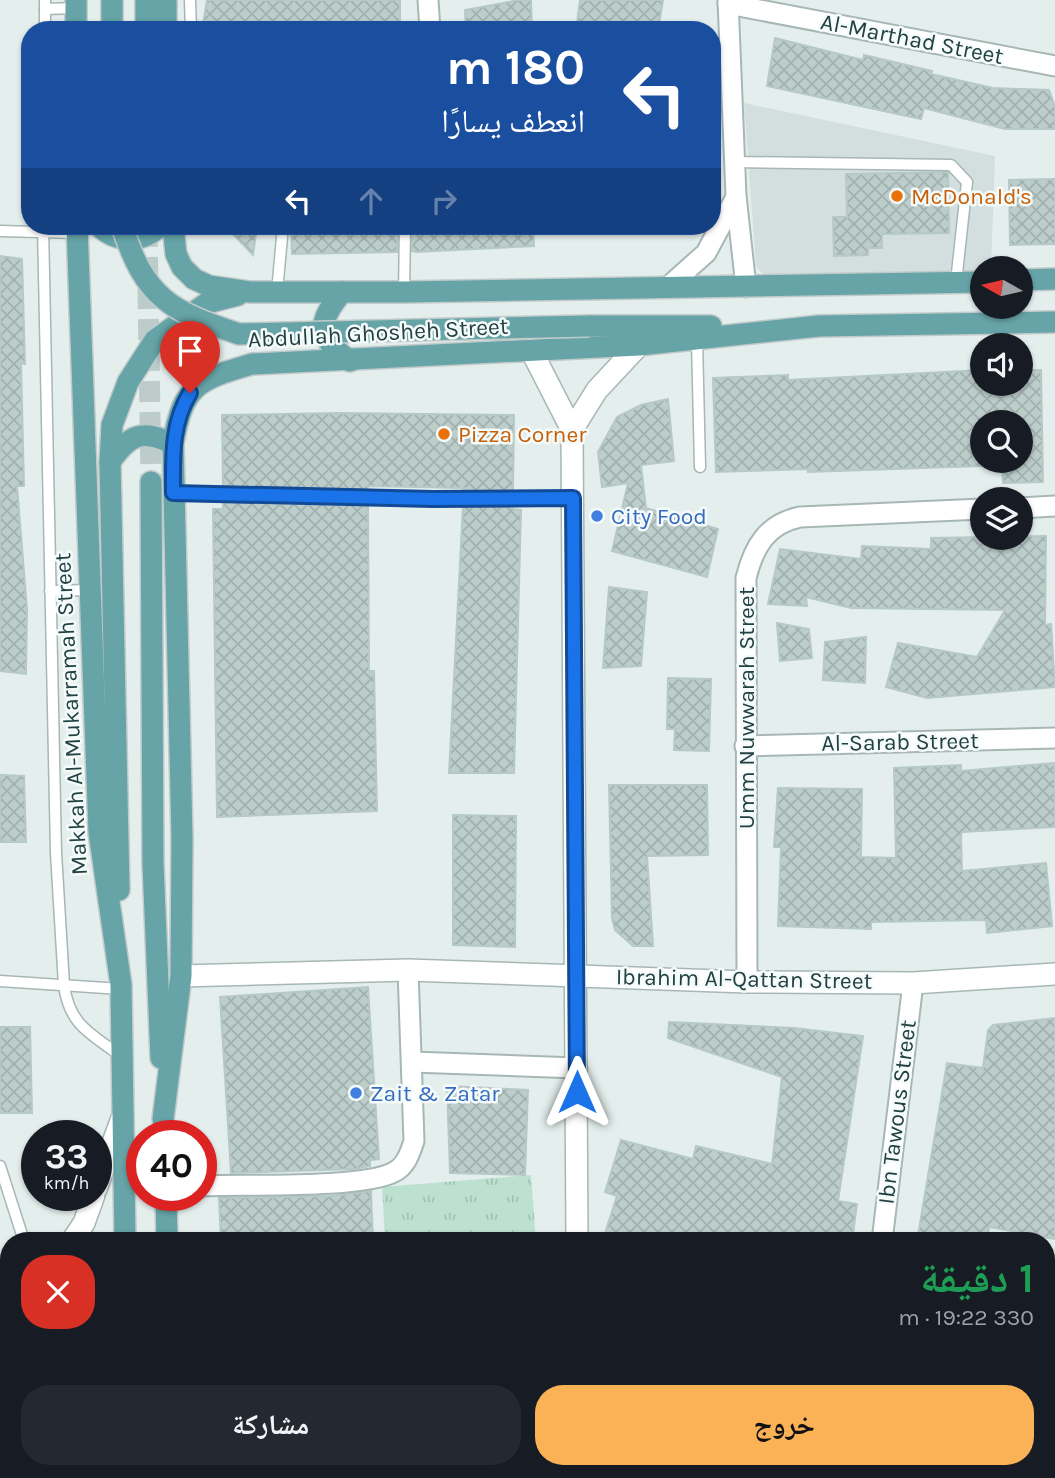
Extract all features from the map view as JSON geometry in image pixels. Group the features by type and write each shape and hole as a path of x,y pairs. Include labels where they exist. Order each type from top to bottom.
{"main road":[{"path":"112,0 112,21"},
{"path":"146,0 156,21"},
{"path":"162,21 166,0"},
{"name":"Makkah Al-Mukarramah Street","path":"77,235 99,832 121,987 125,1232"},
{"path":"114,235 133,240 147,235"},
{"path":"125,235 133,262 162,301 196,319 240,334 589,326 818,326"},
{"name":"Abdullah Ghosheh Street","path":"174,235 176,254 182,267 194,279 209,286 250,292 404,292 670,285 746,287 970,282"},
{"path":"1033,280 1055,279"},
{"path":"121,987 110,462 112,425 128,382 155,340 206,303 250,292"},
{"path":"342,292 327,310 322,327 330,346 350,361"},
{"name":"Abdullah Ghosheh Street","path":"164,1120 181,976 182,838 173,444 179,411 190,393 213,375 252,364 639,345 818,326 1055,321"},
{"path":"110,462 123,443 142,434 159,436 173,444"},
{"path":"151,482 153,863 163,1120"},
{"path":"166,1211 167,1232"}],"street":[{"path":"428,0 429,21"},
{"path":"728,2 736,196 746,287"},
{"name":"Al-Marthad Street","path":"728,2 1055,66"},
{"path":"721,224 736,196"},
{"path":"670,285 706,253 715,235"},
{"path":"572,429 597,390 639,345"},
{"path":"531,350 572,429 577,1232"},
{"path":"1033,507 1055,506"},
{"name":"Umm Nuwwarah Street","path":"747,982 746,578 752,552 764,536 782,521 800,517 970,510"},
{"name":"Al-Sarab Street","path":"745,746 1055,738"},
{"path":"217,1185 359,1181 397,1171 409,1157 414,1141 408,970"},
{"name":"Ibrahim Al-Qattan Street","path":"181,976 408,970 747,982 913,982 1055,974"},
{"name":"Ibn Tawous Street","path":"883,1232 913,982"},
{"path":"412,1062 577,1068"},
{"path":"112,1145 122,1118"},
{"path":"78,1232 88,1211"}],"lane":[{"path":"190,0 190,21"},
{"path":"45,5 76,13"},
{"path":"735,162 951,165 967,182 956,282"},
{"path":"0,231 21,230"},
{"path":"43,235 56,853 64,985 66,1003 76,1023 121,1057"},
{"path":"278,292 282,235"},
{"path":"404,292 405,235"},
{"path":"696,340 700,467"},
{"path":"173,493 433,499 573,498"},
{"path":"50,591 90,590"},
{"path":"0,981 121,987"},
{"path":"0,1166 21,1232"}],"shaded area":[{"path":"744,103 995,156 991,256 970,256 970,276 771,278 756,266"}],"green space":[{"path":"531,1175 535,1232 384,1232 382,1187"}],"building":[{"path":"207,0 400,0 400,21 204,21"},
{"path":"531,0 532,21 466,21 465,10"},
{"path":"580,0 663,0 660,21 577,21"},
{"path":"775,38 863,60 864,55 993,88 1049,90 1055,107 1055,129 1005,129 924,108 921,119 767,86"},
{"name":"McDonald's","path":"948,172 949,233 882,234 882,248 868,248 868,255 834,256 833,217 847,217 846,174"},
{"path":"1055,179 1055,244 1010,245 1009,180"},
{"path":"234,235 256,235 253,255"},
{"path":"291,235 398,235 397,252 292,254"},
{"path":"412,235 533,235 534,246 412,251"},
{"path":"0,256 22,259 24,486 17,486 27,609 26,674 0,671"},
{"path":"1033,370 1041,370 1043,482 1003,483 1003,473 1033,473 1033,410 970,410 970,466 716,472 713,378 788,375 788,380 970,371 970,396 1033,396"},
{"path":"668,399 674,461 641,465 646,508 718,529 707,577 612,551 628,483 602,487 598,452 617,417 641,405"},
{"path":"222,415 514,415 513,491 368,486 368,490 223,487"},
{"path":"223,502 368,505 369,671 374,671 377,811 217,817 213,509 223,509"},
{"path":"463,506 513,506 513,509 521,510 514,773 449,773"},
{"path":"1033,536 1046,536 1045,625 1051,624 1055,687 927,698 886,687 898,643 977,657 1005,610 851,608 806,597 807,606 768,604 780,549 861,559 862,546 931,549 931,538 970,537 970,550 1033,550"},
{"path":"609,587 647,592 641,666 603,668"},
{"path":"777,623 809,629 812,658 780,661"},
{"path":"866,637 865,683 823,680 825,642"},
{"path":"668,678 711,679 709,751 674,750 675,729 667,729"},
{"path":"1054,763 1055,827 962,832 961,835 962,871 1046,863 1052,926 987,933 986,920 871,922 871,929 778,926 781,847 774,847 778,788 862,789 861,857 896,858 894,768 961,765 961,771"},
{"path":"0,775 24,776 26,842 0,842"},
{"path":"609,785 707,785 708,855 647,856 653,946 633,946 615,930 612,918"},
{"path":"453,815 516,816 515,947 453,945"},
{"path":"368,987 379,1159 370,1160 370,1166 355,1169 231,1173 220,997"},
{"path":"1055,1018 1055,1232 1016,1232 989,1227 988,1232 919,1232 947,1063 983,1068 988,1030 993,1025"},
{"path":"669,1022 794,1028 863,1036 838,1201 857,1204 853,1232 605,1232 617,1196 605,1192 621,1140 693,1159 696,1146 772,1164 782,1077 668,1038"},
{"path":"0,1027 30,1027 32,1113 0,1113"},
{"path":"447,1086 528,1090 525,1175 450,1173"},
{"path":"371,1191 373,1232 221,1232 219,1198 331,1196"}],"tunnel":[{"path":"147,235 151,482"}],"place":[{"name":"McDonald's","path":"897,196"},
{"name":"Pizza Corner","path":"444,434"},
{"name":"City Food","path":"597,516"},
{"name":"Zait & Zatar","path":"356,1093"}],"route":[{"path":"190,393 179,411 173,444 173,493 433,499 573,498 577,1092"}]}
